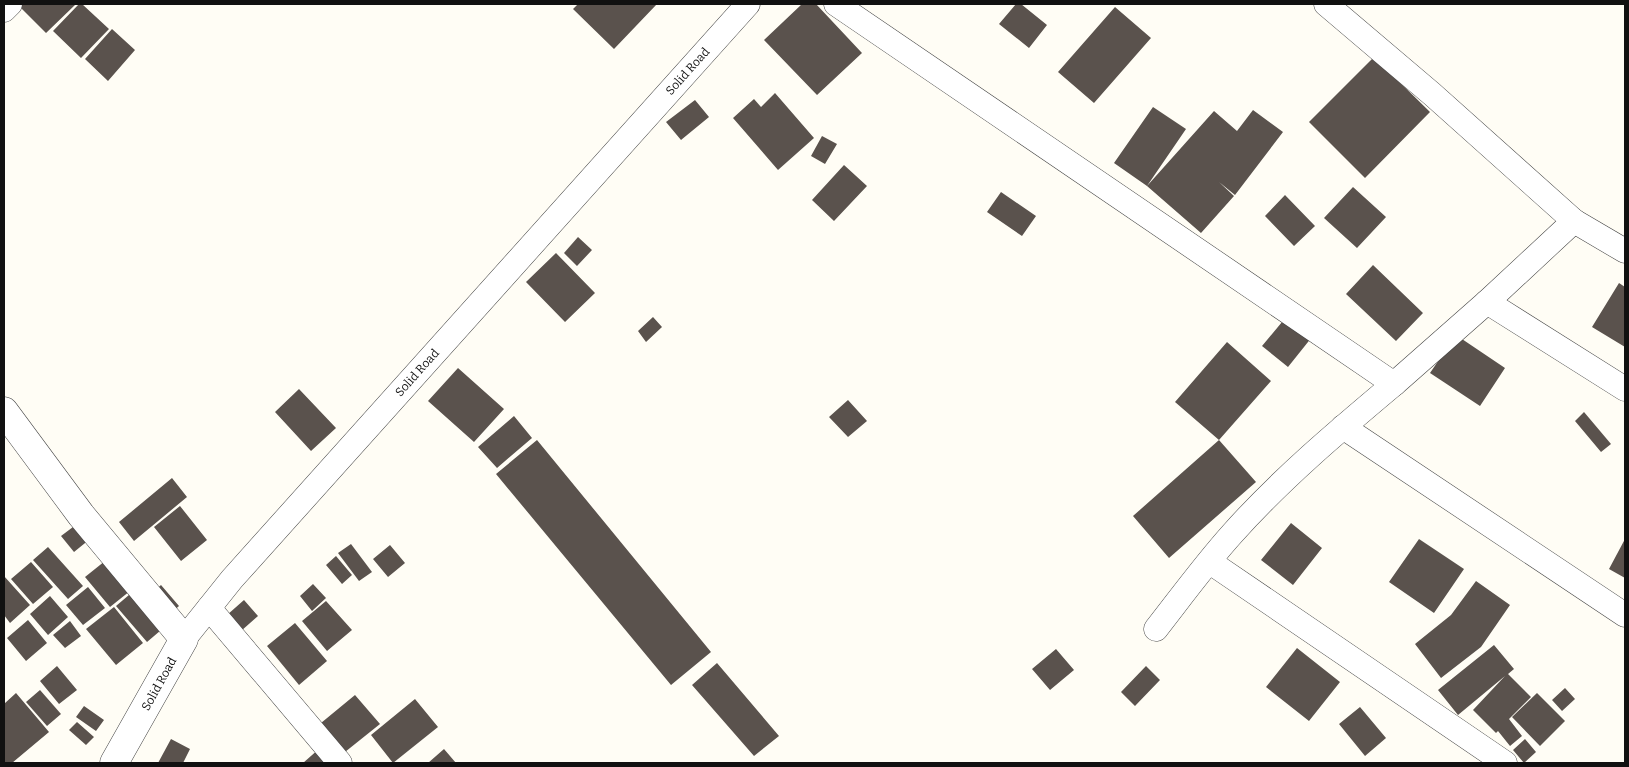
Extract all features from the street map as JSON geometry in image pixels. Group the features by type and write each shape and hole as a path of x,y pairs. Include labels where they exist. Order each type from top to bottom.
{"street":[{"path":"4,10 10,4"},
{"name":"Solid Road","path":"114,763 184,639 232,579 748,4"},
{"path":"836,4 1394,384"},
{"path":"1326,4 1432,94 1574,220 1625,251"},
{"path":"1156,629 1230,535 1261,503 1343,427 1487,302 1574,220"},
{"path":"1487,302 1625,389"},
{"path":"4,411 80,515 184,639"},
{"path":"1343,427 1625,615"},
{"path":"1210,562 1505,763"},
{"path":"209,608 340,763"}],"building":[{"path":"17,4 73,4 75,5 46,33"},
{"path":"79,4 82,4 109,29 81,58 53,31"},
{"path":"578,4 657,4 614,49 573,9"},
{"path":"802,4 816,4 862,53 817,95 764,40"},
{"path":"1016,4 1021,4 1047,25 1029,48 999,24"},
{"path":"1115,7 1151,38 1094,103 1058,72"},
{"path":"112,29 135,50 108,81 85,59"},
{"path":"1374,57 1430,112 1365,178 1309,122"},
{"path":"775,93 814,138 778,170 733,118 754,99 761,107"},
{"path":"695,100 709,117 681,140 666,122"},
{"path":"1153,107 1186,129 1147,186 1114,163"},
{"path":"1253,110 1283,132 1235,195 1219,182 1234,196 1201,233 1147,186 1214,111 1237,131"},
{"path":"822,136 837,144 825,164 811,156"},
{"path":"844,165 867,186 834,221 812,200"},
{"path":"1353,187 1386,217 1357,248 1324,218"},
{"path":"1001,192 1036,216 1022,236 987,212"},
{"path":"1285,195 1315,226 1294,246 1265,216"},
{"path":"578,237 592,250 577,266 564,253"},
{"path":"556,253 595,293 565,322 526,282"},
{"path":"1373,265 1423,313 1396,341 1346,294"},
{"path":"1619,283 1625,287 1625,347 1592,327"},
{"path":"1287,316 1312,337 1288,367 1262,346"},
{"path":"653,317 662,327 646,342 638,331"},
{"path":"1456,335 1505,368 1480,406 1430,373"},
{"path":"1227,342 1271,381 1219,440 1175,402"},
{"path":"458,368 504,409 474,442 428,401"},
{"path":"299,389 336,428 311,451 275,412"},
{"path":"848,400 867,421 848,437 829,417"},
{"path":"1584,412 1611,444 1601,452 1575,421"},
{"path":"514,416 532,438 497,468 478,447"},
{"path":"537,440 711,652 671,685 496,474"},
{"path":"1219,440 1256,482 1169,558 1133,516"},
{"path":"172,478 187,497 134,541 119,522"},
{"path":"180,506 207,540 181,561 154,527"},
{"path":"1291,523 1322,548 1293,585 1261,560"},
{"path":"77,524 90,539 74,552 61,536"},
{"path":"1419,539 1464,569 1434,613 1389,582"},
{"path":"1625,539 1625,578 1609,569"},
{"path":"351,544 372,572 359,581 338,553"},
{"path":"390,545 405,563 388,577 373,559"},
{"path":"48,547 83,586 68,599 33,560"},
{"path":"336,556 352,575 342,584 326,565"},
{"path":"105,561 130,591 110,607 85,577"},
{"path":"31,562 53,587 33,604 11,579"},
{"path":"4,576 30,605 10,623 4,615"},
{"path":"1476,581 1510,605 1481,647 1441,678 1415,644 1451,615"},
{"path":"313,584 326,598 312,611 300,596"},
{"path":"161,585 179,606 169,615 151,594"},
{"path":"88,587 105,608 83,625 66,605"},
{"path":"136,589 167,625 147,642 116,606"},
{"path":"50,596 68,617 48,635 30,614"},
{"path":"244,600 258,616 241,631 227,615"},
{"path":"326,601 352,630 327,651 302,621"},
{"path":"114,607 143,643 116,665 86,629"},
{"path":"28,620 47,643 26,661 7,638"},
{"path":"70,621 81,636 65,648 53,635"},
{"path":"295,623 327,661 299,685 267,646"},
{"path":"1494,645 1514,669 1508,674 1531,697 1509,719 1522,736 1510,746 1498,731 1496,733 1473,710 1505,676 1458,715 1438,690"},
{"path":"1297,648 1340,682 1309,721 1266,687"},
{"path":"1056,649 1074,670 1050,690 1032,669"},
{"path":"717,663 779,736 754,756 692,685"},
{"path":"57,666 77,690 59,704 40,681"},
{"path":"1146,666 1160,680 1135,706 1121,692"},
{"path":"1565,688 1575,699 1562,711 1552,700"},
{"path":"40,690 61,714 47,726 26,702"},
{"path":"16,693 49,732 12,763 4,763 4,704"},
{"path":"1537,693 1565,721 1540,746 1512,717"},
{"path":"355,695 380,724 345,752 321,723"},
{"path":"415,699 438,727 393,763 371,735"},
{"path":"84,706 104,720 96,731 76,717"},
{"path":"1360,707 1386,738 1365,756 1339,724"},
{"path":"77,722 94,737 86,745 69,730"},
{"path":"171,739 190,749 183,763 158,763"},
{"path":"1525,739 1536,752 1524,763 1513,750"},
{"path":"320,748 333,763 303,763"},
{"path":"444,749 456,763 428,763"}]}
